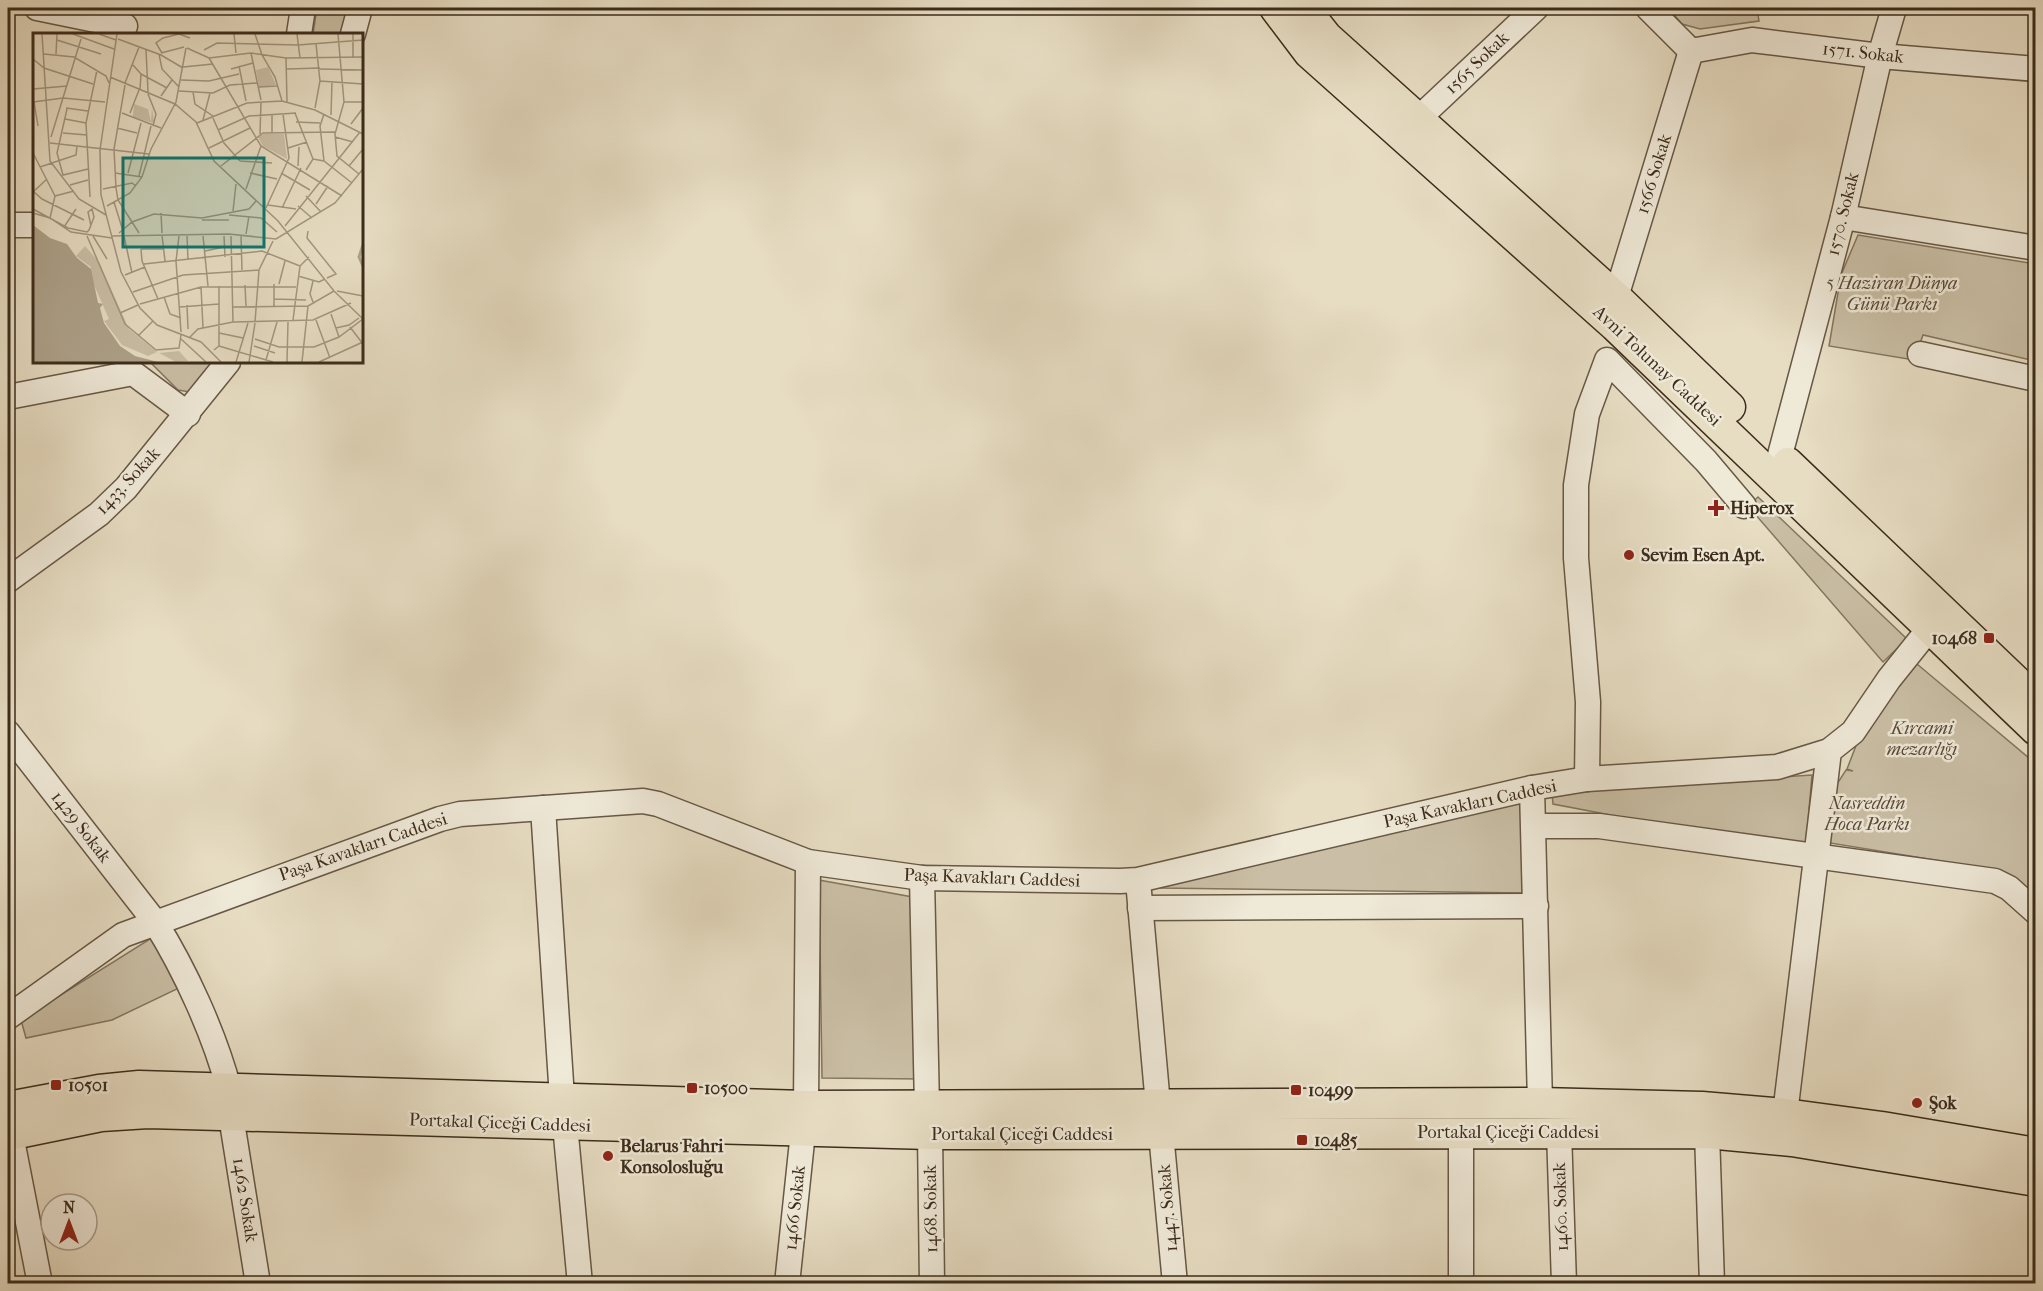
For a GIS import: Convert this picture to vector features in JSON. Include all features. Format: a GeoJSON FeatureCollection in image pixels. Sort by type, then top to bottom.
{"type":"FeatureCollection","features":[{"type":"Feature","properties":{"kind":"main road","name":"Avni Tolunay Caddesi"},"geometry":{"type":"LineString","coordinates":[[1275,8],[1309,53],[1615,326],[2036,730]]}},
{"type":"Feature","properties":{"kind":"main road","name":"Avni Tolunay Caddesi"},"geometry":{"type":"LineString","coordinates":[[1304,8],[1327,37],[1616,297],[2036,700]]}},
{"type":"Feature","properties":{"kind":"main road","name":"Portakal Çiceği Caddesi"},"geometry":{"type":"LineString","coordinates":[[9,1115],[101,1116],[147,1113],[230,1102],[805,1118],[1160,1119],[1540,1103],[1702,1107],[1785,1114],[1882,1127],[2036,1153]]}},
{"type":"Feature","properties":{"kind":"main road","name":"Portakal Çiceği Caddesi"},"geometry":{"type":"LineString","coordinates":[[1160,1119],[1461,1131],[1707,1132],[1814,1144],[2036,1181]]}},
{"type":"Feature","properties":{"kind":"street"},"geometry":{"type":"LineString","coordinates":[[37,8],[126,23]]}},
{"type":"Feature","properties":{"kind":"street"},"geometry":{"type":"LineString","coordinates":[[299,33],[303,8]]}},
{"type":"Feature","properties":{"kind":"street"},"geometry":{"type":"LineString","coordinates":[[353,33],[360,8]]}},
{"type":"Feature","properties":{"kind":"street","name":"1565 Sokak"},"geometry":{"type":"LineString","coordinates":[[1419,118],[1536,8]]}},
{"type":"Feature","properties":{"kind":"street"},"geometry":{"type":"LineString","coordinates":[[1648,8],[1691,51]]}},
{"type":"Feature","properties":{"kind":"street","name":"1570. Sokak"},"geometry":{"type":"LineString","coordinates":[[1780,455],[1843,217],[1880,56],[1894,8]]}},
{"type":"Feature","properties":{"kind":"street","name":"1571. Sokak"},"geometry":{"type":"LineString","coordinates":[[1691,51],[1752,40],[1880,56],[2036,69]]}},
{"type":"Feature","properties":{"kind":"street","name":"1566 Sokak"},"geometry":{"type":"LineString","coordinates":[[1616,297],[1691,51]]}},
{"type":"Feature","properties":{"kind":"street"},"geometry":{"type":"LineString","coordinates":[[1843,217],[2036,248]]}},
{"type":"Feature","properties":{"kind":"street"},"geometry":{"type":"LineString","coordinates":[[8,225],[33,225]]}},
{"type":"Feature","properties":{"kind":"street"},"geometry":{"type":"LineString","coordinates":[[1920,354],[2036,379]]}},
{"type":"Feature","properties":{"kind":"street"},"geometry":{"type":"LineString","coordinates":[[1587,779],[1588,702],[1576,558],[1576,485],[1587,414],[1607,360],[1706,461],[1744,506]]}},
{"type":"Feature","properties":{"kind":"street","name":"1433. Sokak"},"geometry":{"type":"LineString","coordinates":[[8,580],[99,514],[126,488],[227,363]]}},
{"type":"Feature","properties":{"kind":"street"},"geometry":{"type":"LineString","coordinates":[[8,397],[134,367],[188,414]]}},
{"type":"Feature","properties":{"kind":"street","name":"Paşa Kavakları Caddesi"},"geometry":{"type":"LineString","coordinates":[[8,1017],[123,935],[440,819],[460,814],[642,801],[658,804],[808,862],[922,878],[1137,880],[1532,788],[1587,779],[1776,767],[1829,751],[1852,732],[1889,679],[1929,629]]}},
{"type":"Feature","properties":{"kind":"street","name":"1429 Sokak"},"geometry":{"type":"LineString","coordinates":[[8,733],[172,948],[222,1061],[230,1102]]}},
{"type":"Feature","properties":{"kind":"street"},"geometry":{"type":"LineString","coordinates":[[1785,1114],[1829,751]]}},
{"type":"Feature","properties":{"kind":"street"},"geometry":{"type":"LineString","coordinates":[[1532,788],[1540,1103]]}},
{"type":"Feature","properties":{"kind":"street"},"geometry":{"type":"LineString","coordinates":[[543,808],[563,1112],[580,1284]]}},
{"type":"Feature","properties":{"kind":"street"},"geometry":{"type":"LineString","coordinates":[[1534,826],[1599,826],[1995,882],[2009,888],[2036,912]]}},
{"type":"Feature","properties":{"kind":"street","name":"1466 Sokak"},"geometry":{"type":"LineString","coordinates":[[787,1284],[805,1118],[808,862]]}},
{"type":"Feature","properties":{"kind":"street","name":"1468. Sokak"},"geometry":{"type":"LineString","coordinates":[[922,878],[932,1284]]}},
{"type":"Feature","properties":{"kind":"street","name":"1447. Sokak"},"geometry":{"type":"LineString","coordinates":[[1137,880],[1175,1284]]}},
{"type":"Feature","properties":{"kind":"street"},"geometry":{"type":"LineString","coordinates":[[1140,908],[1536,906]]}},
{"type":"Feature","properties":{"kind":"street","name":"1462 Sokak"},"geometry":{"type":"LineString","coordinates":[[230,1102],[258,1284]]}},
{"type":"Feature","properties":{"kind":"street"},"geometry":{"type":"LineString","coordinates":[[9,1115],[40,1284]]}},
{"type":"Feature","properties":{"kind":"street"},"geometry":{"type":"LineString","coordinates":[[1461,1131],[1461,1284]]}},
{"type":"Feature","properties":{"kind":"street","name":"1460. Sokak"},"geometry":{"type":"LineString","coordinates":[[1559,1131],[1563,1284]]}},
{"type":"Feature","properties":{"kind":"street"},"geometry":{"type":"LineString","coordinates":[[1707,1132],[1712,1284]]}},
{"type":"Feature","properties":{"kind":"green space"},"geometry":{"type":"Polygon","coordinates":[[[317,8],[350,8],[344,33],[313,33],[317,8]]]}},
{"type":"Feature","properties":{"kind":"green space"},"geometry":{"type":"Polygon","coordinates":[[[1668,8],[1757,8],[1759,21],[1700,29],[1682,24],[1668,8]]]}},
{"type":"Feature","properties":{"kind":"green space","name":"5 Haziran Dünya Günü Parkı"},"geometry":{"type":"Polygon","coordinates":[[[1858,235],[2035,264],[2035,361],[1923,335],[1914,360],[1829,346],[1841,275],[1858,235]]]}},
{"type":"Feature","properties":{"kind":"green space"},"geometry":{"type":"Polygon","coordinates":[[[151,363],[214,363],[190,392],[178,390],[151,363]]]}},
{"type":"Feature","properties":{"kind":"green space"},"geometry":{"type":"Polygon","coordinates":[[[1758,497],[1907,639],[1883,662],[1748,506],[1758,497]]]}},
{"type":"Feature","properties":{"kind":"green space","name":"Kırcami mezarlığı"},"geometry":{"type":"Polygon","coordinates":[[[1917,664],[2035,763],[2035,899],[2002,871],[1830,843],[1837,784],[1846,770],[1853,771],[1847,769],[1864,725],[1917,664]]]}},
{"type":"Feature","properties":{"kind":"green space"},"geometry":{"type":"Polygon","coordinates":[[[1812,775],[1806,844],[1621,817],[1553,804],[1552,793],[1812,775]]]}},
{"type":"Feature","properties":{"kind":"green space"},"geometry":{"type":"Polygon","coordinates":[[[1522,799],[1524,893],[1158,888],[1522,799]]]}},
{"type":"Feature","properties":{"kind":"green space"},"geometry":{"type":"Polygon","coordinates":[[[819,880],[918,898],[921,1079],[822,1078],[819,880]]]}},
{"type":"Feature","properties":{"kind":"green space"},"geometry":{"type":"Polygon","coordinates":[[[153,937],[179,988],[112,1020],[26,1038],[21,1020],[153,937]]]}},
{"type":"Feature","properties":{"kind":"place","name":"Hiperox"},"geometry":{"type":"Point","coordinates":[1716,508]}},
{"type":"Feature","properties":{"kind":"place","name":"Sevim Esen Apt."},"geometry":{"type":"Point","coordinates":[1629,555]}},
{"type":"Feature","properties":{"kind":"place","name":"10468"},"geometry":{"type":"Point","coordinates":[1989,638]}},
{"type":"Feature","properties":{"kind":"place","name":"10501"},"geometry":{"type":"Point","coordinates":[56,1085]}},
{"type":"Feature","properties":{"kind":"place","name":"10500"},"geometry":{"type":"Point","coordinates":[692,1088]}},
{"type":"Feature","properties":{"kind":"place","name":"10499"},"geometry":{"type":"Point","coordinates":[1296,1090]}},
{"type":"Feature","properties":{"kind":"place","name":"Şok"},"geometry":{"type":"Point","coordinates":[1917,1103]}},
{"type":"Feature","properties":{"kind":"place","name":"10485"},"geometry":{"type":"Point","coordinates":[1302,1140]}},
{"type":"Feature","properties":{"kind":"place","name":"Belarus Fahri Konsolosluğu"},"geometry":{"type":"Point","coordinates":[608,1156]}},
{"type":"Feature","properties":{"kind":"park label","name":"Nasreddin Hoca Parkı"},"geometry":{"type":"Point","coordinates":[1867,813]}}]}
